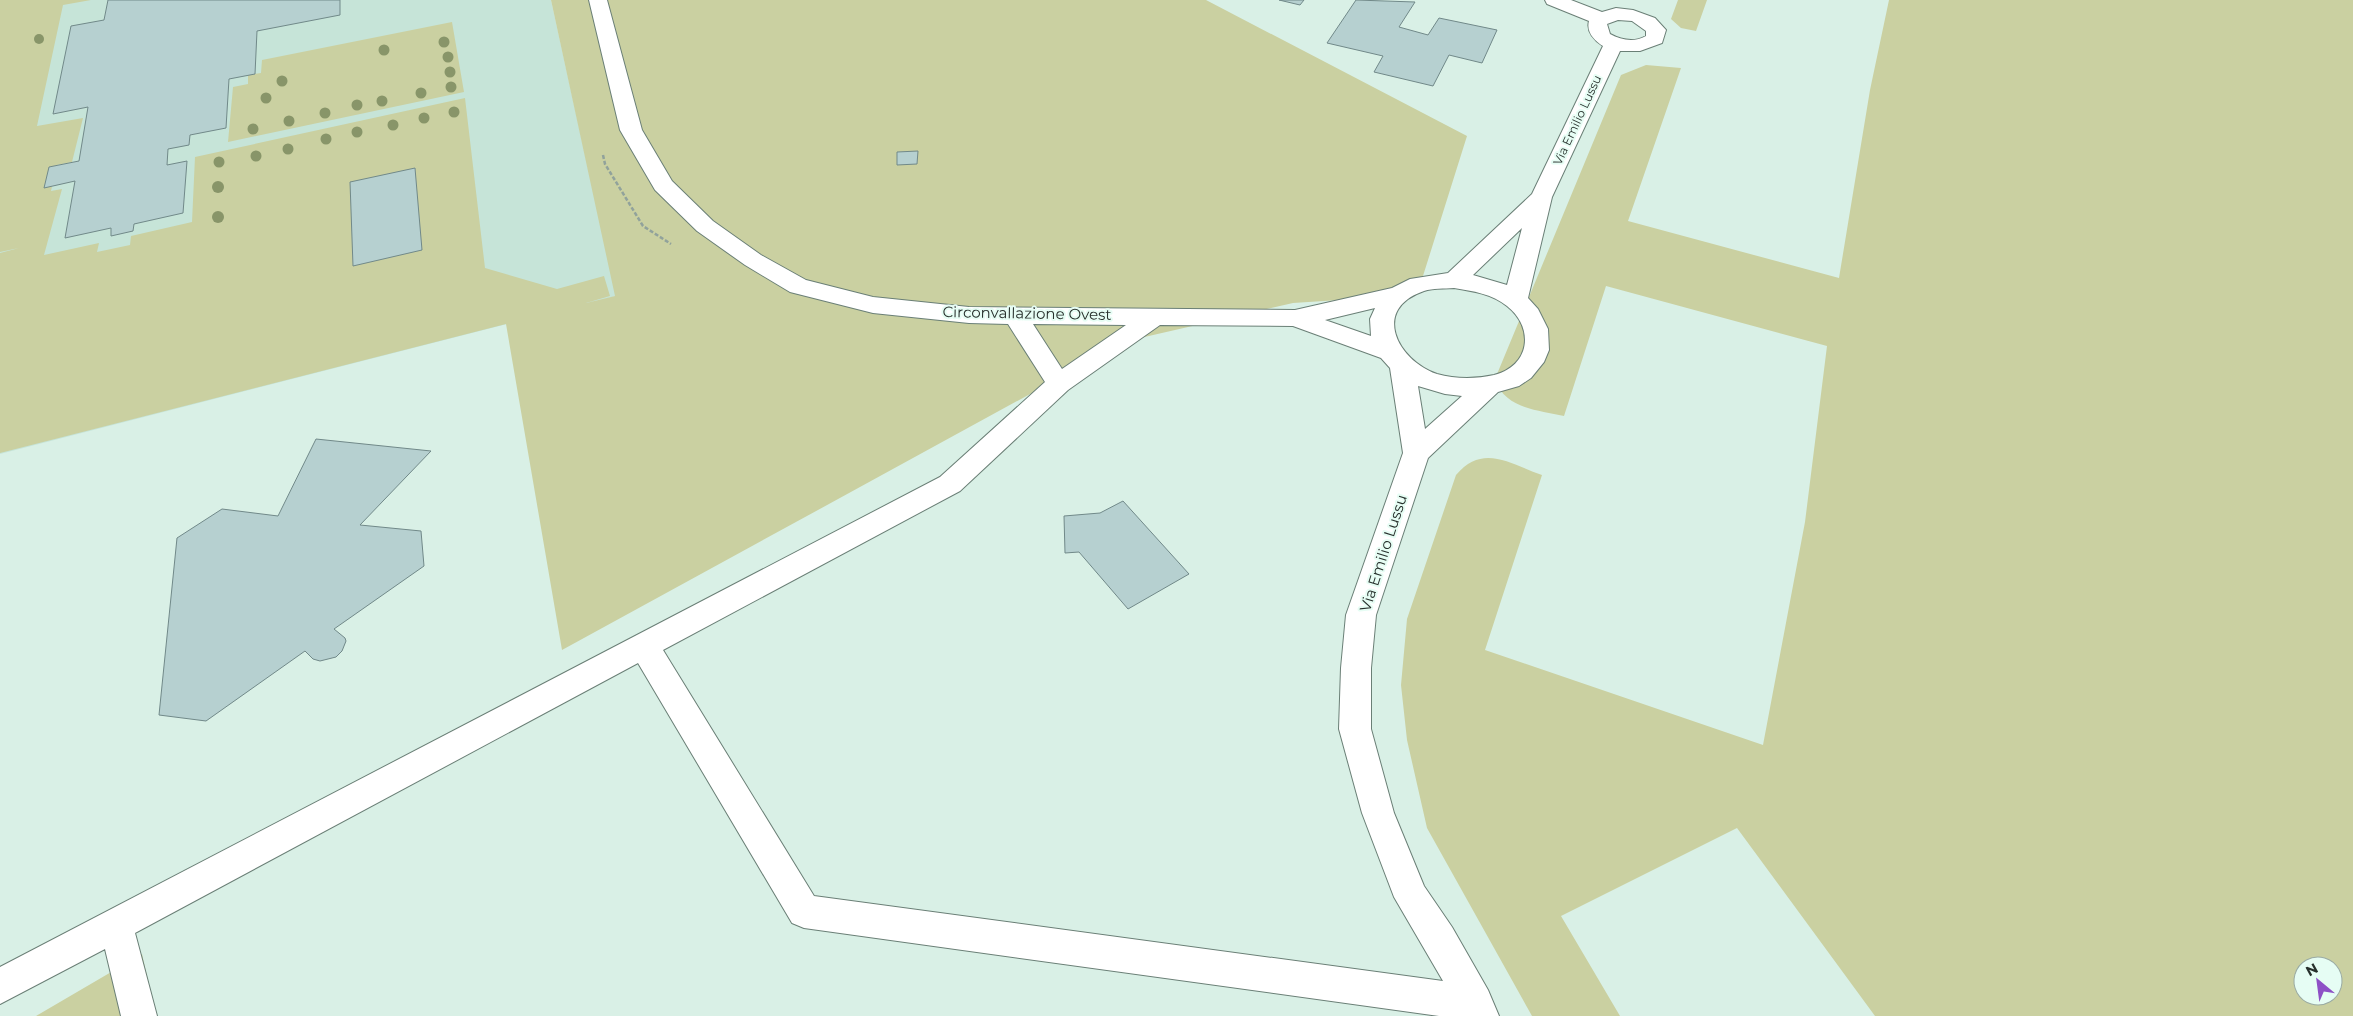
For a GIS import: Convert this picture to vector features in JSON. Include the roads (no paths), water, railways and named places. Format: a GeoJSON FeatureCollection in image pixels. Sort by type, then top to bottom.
{"type":"FeatureCollection","features":[{"type":"Feature","properties":{"kind":"street","name":"Circonvallazione Ovest"},"geometry":{"type":"LineString","coordinates":[[598,0],[631,130],[663,185],[706,226],[753,260],[798,286],[873,305],[969,315],[1295,318],[1398,295]]}},
{"type":"Feature","properties":{"kind":"street"},"geometry":{"type":"LineString","coordinates":[[1554,0],[1609,11],[1648,11],[1648,21],[1656,30],[1655,39],[1650,43],[1634,46],[1614,43],[1605,39],[1597,28],[1597,23],[1609,11]]}},
{"type":"Feature","properties":{"kind":"street","name":"Via Emilio Lussu"},"geometry":{"type":"LineString","coordinates":[[1514,300],[1541,197],[1614,43]]}},
{"type":"Feature","properties":{"kind":"street","name":"Via Emilio Lussu"},"geometry":{"type":"LineString","coordinates":[[1454,280],[1541,197]]}},
{"type":"Feature","properties":{"kind":"street"},"geometry":{"type":"LineString","coordinates":[[1454,280],[1490,287],[1514,300],[1528,313],[1536,328],[1539,343],[1535,358],[1524,371],[1488,387],[1465,388],[1442,385],[1420,377],[1396,358],[1382,336],[1381,321],[1387,307],[1398,295],[1414,286],[1433,281],[1454,280]]}},
{"type":"Feature","properties":{"kind":"street"},"geometry":{"type":"LineString","coordinates":[[1015,315],[1059,384]]}},
{"type":"Feature","properties":{"kind":"street"},"geometry":{"type":"LineString","coordinates":[[0,986],[950,484],[1059,384],[1156,316]]}},
{"type":"Feature","properties":{"kind":"street","name":"Circonvallazione Ovest"},"geometry":{"type":"LineString","coordinates":[[1295,318],[1396,358]]}},
{"type":"Feature","properties":{"kind":"street","name":"Via Emilio Lussu"},"geometry":{"type":"LineString","coordinates":[[1396,358],[1416,453]]}},
{"type":"Feature","properties":{"kind":"street","name":"Via Emilio Lussu"},"geometry":{"type":"LineString","coordinates":[[1478,1009],[1440,938],[1411,897],[1378,813],[1355,729],[1356,668],[1362,615],[1416,453],[1488,387]]}},
{"type":"Feature","properties":{"kind":"street"},"geometry":{"type":"LineString","coordinates":[[644,646],[804,911],[1478,1009]]}},
{"type":"Feature","properties":{"kind":"street"},"geometry":{"type":"LineString","coordinates":[[116,925],[139,1016]]}}]}
